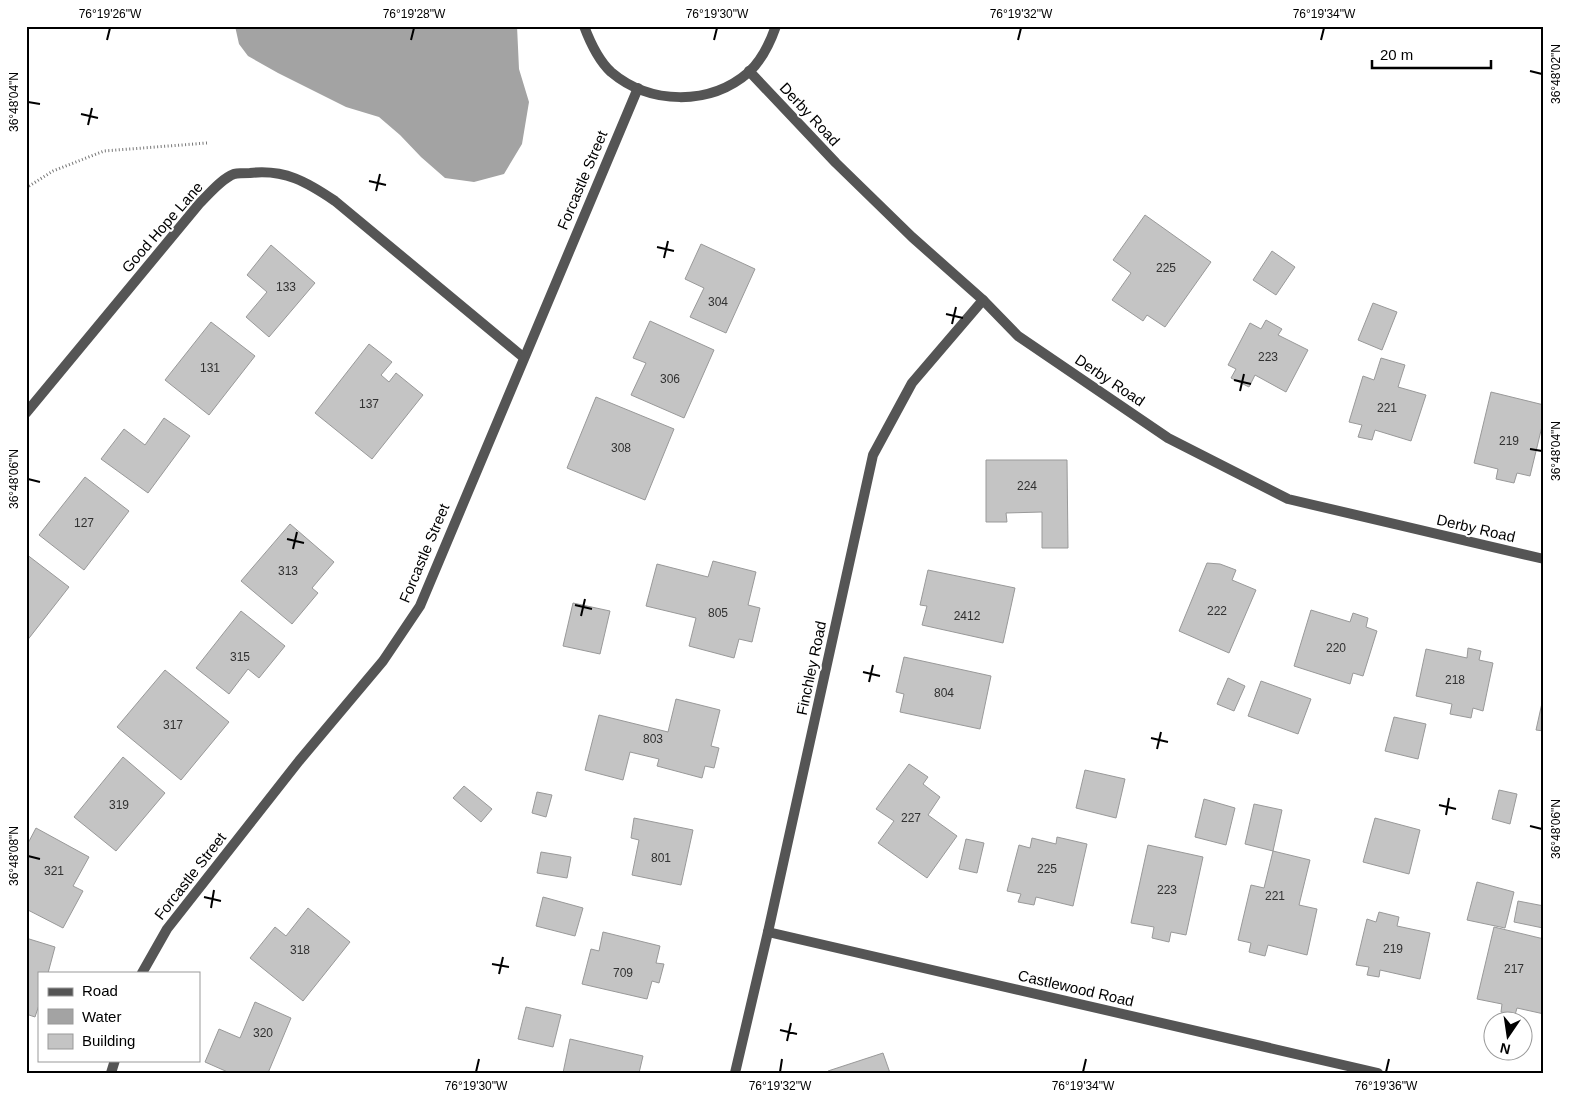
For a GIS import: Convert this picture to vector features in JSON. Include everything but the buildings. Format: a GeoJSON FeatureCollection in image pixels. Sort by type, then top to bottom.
{"type":"FeatureCollection","features":[{"type":"Feature","properties":{"kind":"street"},"geometry":{"type":"LineString","coordinates":[[584,26],[592,46],[611,71],[638,88],[666,97],[696,97],[724,88],[749,71],[769,45],[776,26]]}},
{"type":"Feature","properties":{"kind":"street","name":"Derby Road"},"geometry":{"type":"LineString","coordinates":[[749,71],[836,163],[1018,336],[1168,438],[1288,498],[1544,560]]}},
{"type":"Feature","properties":{"kind":"street","name":"Forcastle Street"},"geometry":{"type":"LineString","coordinates":[[143,972],[166,929],[299,761],[384,661],[420,606],[523,357],[638,88]]}},
{"type":"Feature","properties":{"kind":"street","name":"Good Hope Lane"},"geometry":{"type":"LineString","coordinates":[[26,413],[199,204],[234,174],[252,172],[282,174],[309,184],[322,192],[523,357]]}},
{"type":"Feature","properties":{"kind":"street","name":"Finchley Road"},"geometry":{"type":"LineString","coordinates":[[736,1073],[874,455],[912,383],[982,300]]}},
{"type":"Feature","properties":{"kind":"street","name":"Castlewood Road"},"geometry":{"type":"LineString","coordinates":[[768,932],[1378,1073]]}},
{"type":"Feature","properties":{"kind":"path"},"geometry":{"type":"LineString","coordinates":[[26,188],[53,171],[104,151],[207,143]]}},
{"type":"Feature","properties":{"kind":"water"},"geometry":{"type":"Polygon","coordinates":[[[235,26],[517,26],[519,69],[529,102],[522,144],[504,174],[474,182],[445,178],[379,117],[346,107],[248,56],[239,44],[235,26]]]}}]}
